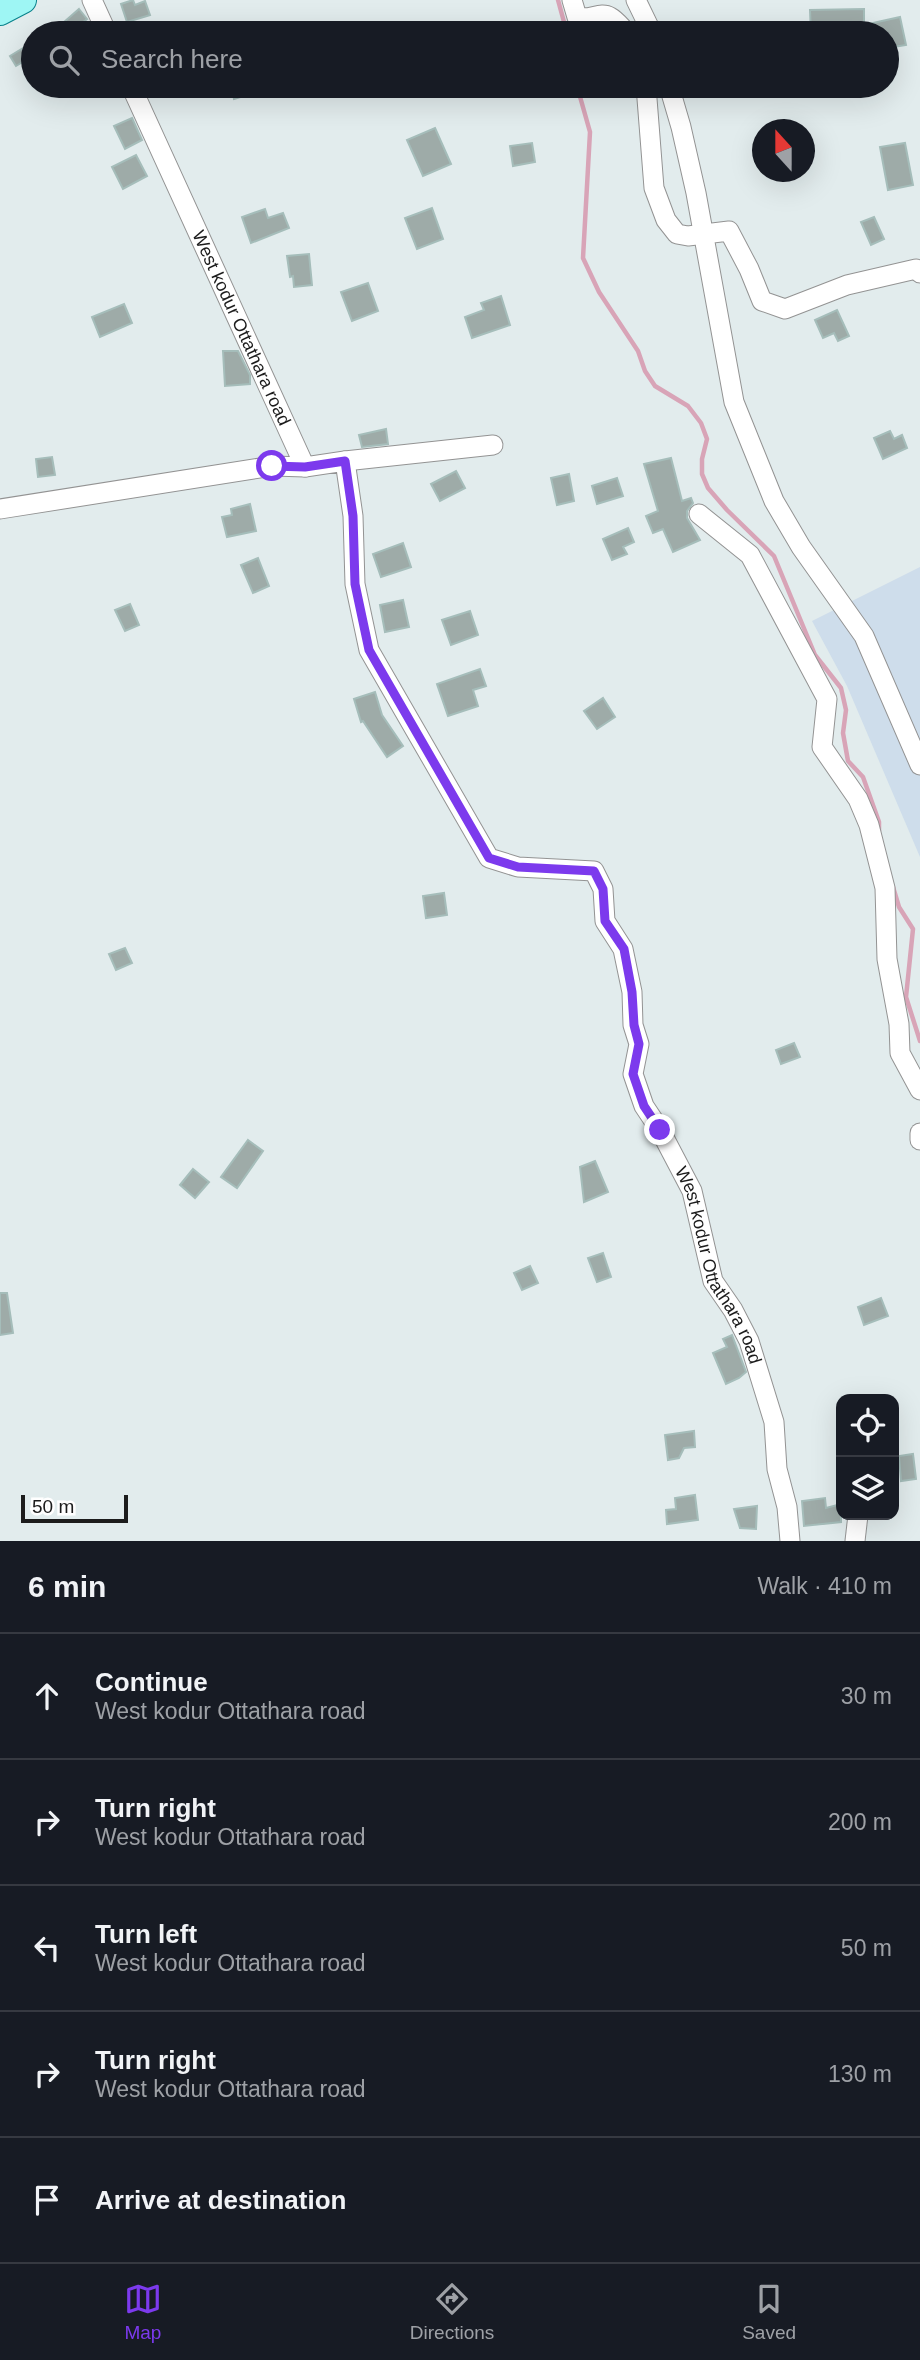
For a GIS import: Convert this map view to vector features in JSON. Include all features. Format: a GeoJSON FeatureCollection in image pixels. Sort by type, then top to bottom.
{"type":"FeatureCollection","features":[{"type":"Feature","properties":{"kind":"main road"},"geometry":{"type":"LineString","coordinates":[[0,12],[23,0]]}},
{"type":"Feature","properties":{"kind":"street"},"geometry":{"type":"LineString","coordinates":[[92,0],[102,21]]}},
{"type":"Feature","properties":{"kind":"street"},"geometry":{"type":"LineString","coordinates":[[572,0],[577,17],[586,20],[599,15],[610,16],[615,21]]}},
{"type":"Feature","properties":{"kind":"street"},"geometry":{"type":"LineString","coordinates":[[636,0],[647,21]]}},
{"type":"Feature","properties":{"kind":"street","name":"West kodur Ottathara road"},"geometry":{"type":"LineString","coordinates":[[136,98],[305,467]]}},
{"type":"Feature","properties":{"kind":"street"},"geometry":{"type":"LineString","coordinates":[[647,98],[651,167],[659,206],[666,220],[677,234],[688,236],[729,232],[762,301],[785,309],[846,285],[916,269],[920,273]]}},
{"type":"Feature","properties":{"kind":"street"},"geometry":{"type":"LineString","coordinates":[[673,98],[704,234],[734,402],[774,501],[801,547],[864,636],[920,765]]}},
{"type":"Feature","properties":{"kind":"street"},"geometry":{"type":"LineString","coordinates":[[0,509],[272,466],[305,467],[493,445]]}},
{"type":"Feature","properties":{"kind":"street","name":"West kodur Ottathara road"},"geometry":{"type":"LineString","coordinates":[[345,461],[353,516],[355,584],[369,650],[489,858],[518,867],[594,871],[603,889],[605,921],[624,949],[632,992],[634,1025],[639,1044],[633,1074],[644,1106],[660,1130],[692,1191],[713,1281],[733,1310],[749,1341],[774,1422],[777,1469],[788,1507],[790,1541]]}},
{"type":"Feature","properties":{"kind":"street"},"geometry":{"type":"LineString","coordinates":[[699,514],[750,555],[827,699],[822,747],[858,799],[869,825],[885,888],[887,960],[899,1024],[901,1053],[920,1090]]}},
{"type":"Feature","properties":{"kind":"street"},"geometry":{"type":"LineString","coordinates":[[920,1133],[920,1140]]}},
{"type":"Feature","properties":{"kind":"street"},"geometry":{"type":"LineString","coordinates":[[855,1541],[857,1520]]}},
{"type":"Feature","properties":{"kind":"shaded area"},"geometry":{"type":"Polygon","coordinates":[[[920,567],[920,857],[847,686],[812,621],[920,567]]]}},
{"type":"Feature","properties":{"kind":"building"},"geometry":{"type":"Polygon","coordinates":[[[133,0],[135,5],[145,1],[150,15],[127,21],[121,4],[133,0]]]}},
{"type":"Feature","properties":{"kind":"building"},"geometry":{"type":"Polygon","coordinates":[[[79,9],[87,19],[84,21],[65,21],[79,9]]]}},
{"type":"Feature","properties":{"kind":"building"},"geometry":{"type":"Polygon","coordinates":[[[864,9],[864,21],[810,21],[810,10],[864,9]]]}},
{"type":"Feature","properties":{"kind":"building"},"geometry":{"type":"Polygon","coordinates":[[[900,17],[906,45],[899,46],[899,21],[882,21],[900,17]]]}},
{"type":"Feature","properties":{"kind":"building"},"geometry":{"type":"Polygon","coordinates":[[[21,49],[21,63],[16,66],[10,56],[21,49]]]}},
{"type":"Feature","properties":{"kind":"building"},"geometry":{"type":"Polygon","coordinates":[[[132,118],[142,140],[125,149],[114,126],[132,118]]]}},
{"type":"Feature","properties":{"kind":"building"},"geometry":{"type":"Polygon","coordinates":[[[435,128],[451,164],[423,176],[407,140],[435,128]]]}},
{"type":"Feature","properties":{"kind":"building"},"geometry":{"type":"Polygon","coordinates":[[[532,143],[535,162],[513,166],[510,146],[532,143]]]}},
{"type":"Feature","properties":{"kind":"building"},"geometry":{"type":"Polygon","coordinates":[[[905,143],[913,185],[888,190],[880,147],[905,143]]]}},
{"type":"Feature","properties":{"kind":"building"},"geometry":{"type":"Polygon","coordinates":[[[136,155],[147,176],[123,189],[112,167],[136,155]]]}},
{"type":"Feature","properties":{"kind":"building"},"geometry":{"type":"Polygon","coordinates":[[[432,208],[443,239],[417,249],[405,218],[432,208]]]}},
{"type":"Feature","properties":{"kind":"building"},"geometry":{"type":"Polygon","coordinates":[[[265,209],[268,218],[283,213],[289,228],[251,243],[242,217],[265,209]]]}},
{"type":"Feature","properties":{"kind":"building"},"geometry":{"type":"Polygon","coordinates":[[[874,217],[884,239],[871,245],[861,222],[874,217]]]}},
{"type":"Feature","properties":{"kind":"building"},"geometry":{"type":"Polygon","coordinates":[[[309,254],[312,285],[294,287],[287,256],[309,254]]]}},
{"type":"Feature","properties":{"kind":"building"},"geometry":{"type":"Polygon","coordinates":[[[368,283],[378,311],[352,321],[341,292],[368,283]]]}},
{"type":"Feature","properties":{"kind":"building"},"geometry":{"type":"Polygon","coordinates":[[[501,296],[510,325],[472,338],[465,317],[484,310],[481,303],[501,296]]]}},
{"type":"Feature","properties":{"kind":"building"},"geometry":{"type":"Polygon","coordinates":[[[124,304],[132,323],[100,337],[92,317],[124,304]]]}},
{"type":"Feature","properties":{"kind":"building"},"geometry":{"type":"Polygon","coordinates":[[[837,310],[849,336],[838,341],[834,333],[823,338],[815,320],[837,310]]]}},
{"type":"Feature","properties":{"kind":"building"},"geometry":{"type":"Polygon","coordinates":[[[223,351],[238,351],[250,375],[250,384],[225,386],[223,351]]]}},
{"type":"Feature","properties":{"kind":"building"},"geometry":{"type":"Polygon","coordinates":[[[386,429],[388,444],[362,447],[359,435],[386,429]]]}},
{"type":"Feature","properties":{"kind":"building"},"geometry":{"type":"Polygon","coordinates":[[[890,431],[894,439],[902,435],[907,448],[883,459],[874,438],[890,431]]]}},
{"type":"Feature","properties":{"kind":"building"},"geometry":{"type":"Polygon","coordinates":[[[52,457],[55,475],[38,477],[36,459],[52,457]]]}},
{"type":"Feature","properties":{"kind":"building"},"geometry":{"type":"Polygon","coordinates":[[[671,458],[682,501],[691,498],[693,503],[687,511],[687,518],[700,540],[673,552],[663,529],[653,533],[646,516],[658,511],[644,464],[671,458]]]}},
{"type":"Feature","properties":{"kind":"building"},"geometry":{"type":"Polygon","coordinates":[[[456,471],[465,488],[440,501],[431,484],[456,471]]]}},
{"type":"Feature","properties":{"kind":"building"},"geometry":{"type":"Polygon","coordinates":[[[569,474],[574,501],[557,505],[551,478],[569,474]]]}},
{"type":"Feature","properties":{"kind":"building"},"geometry":{"type":"Polygon","coordinates":[[[617,478],[623,496],[597,504],[592,486],[617,478]]]}},
{"type":"Feature","properties":{"kind":"building"},"geometry":{"type":"Polygon","coordinates":[[[250,504],[256,531],[227,537],[222,517],[232,515],[231,509],[250,504]]]}},
{"type":"Feature","properties":{"kind":"building"},"geometry":{"type":"Polygon","coordinates":[[[628,528],[634,542],[623,547],[627,554],[612,560],[603,539],[628,528]]]}},
{"type":"Feature","properties":{"kind":"building"},"geometry":{"type":"Polygon","coordinates":[[[403,543],[411,567],[381,577],[373,554],[403,543]]]}},
{"type":"Feature","properties":{"kind":"building"},"geometry":{"type":"Polygon","coordinates":[[[258,558],[269,586],[253,593],[241,565],[258,558]]]}},
{"type":"Feature","properties":{"kind":"building"},"geometry":{"type":"Polygon","coordinates":[[[403,600],[409,627],[385,632],[380,605],[403,600]]]}},
{"type":"Feature","properties":{"kind":"building"},"geometry":{"type":"Polygon","coordinates":[[[130,604],[139,625],[125,631],[115,610],[130,604]]]}},
{"type":"Feature","properties":{"kind":"building"},"geometry":{"type":"Polygon","coordinates":[[[470,611],[478,635],[451,645],[442,620],[470,611]]]}},
{"type":"Feature","properties":{"kind":"building"},"geometry":{"type":"Polygon","coordinates":[[[480,669],[486,686],[473,690],[478,706],[448,716],[437,684],[480,669]]]}},
{"type":"Feature","properties":{"kind":"building"},"geometry":{"type":"Polygon","coordinates":[[[375,692],[382,715],[403,746],[387,757],[363,721],[361,722],[354,699],[375,692]]]}},
{"type":"Feature","properties":{"kind":"building"},"geometry":{"type":"Polygon","coordinates":[[[603,698],[615,717],[597,729],[584,711],[603,698]]]}},
{"type":"Feature","properties":{"kind":"building"},"geometry":{"type":"Polygon","coordinates":[[[444,893],[447,915],[426,918],[423,896],[444,893]]]}},
{"type":"Feature","properties":{"kind":"building"},"geometry":{"type":"Polygon","coordinates":[[[125,948],[132,963],[116,970],[109,954],[125,948]]]}},
{"type":"Feature","properties":{"kind":"building"},"geometry":{"type":"Polygon","coordinates":[[[794,1043],[800,1057],[781,1064],[776,1050],[794,1043]]]}},
{"type":"Feature","properties":{"kind":"building"},"geometry":{"type":"Polygon","coordinates":[[[248,1140],[263,1151],[237,1188],[221,1177],[248,1140]]]}},
{"type":"Feature","properties":{"kind":"building"},"geometry":{"type":"Polygon","coordinates":[[[595,1161],[608,1192],[584,1202],[580,1167],[595,1161]]]}},
{"type":"Feature","properties":{"kind":"building"},"geometry":{"type":"Polygon","coordinates":[[[193,1169],[209,1182],[195,1198],[180,1185],[193,1169]]]}},
{"type":"Feature","properties":{"kind":"building"},"geometry":{"type":"Polygon","coordinates":[[[603,1253],[611,1277],[597,1282],[588,1258],[603,1253]]]}},
{"type":"Feature","properties":{"kind":"building"},"geometry":{"type":"Polygon","coordinates":[[[530,1266],[538,1283],[522,1290],[514,1273],[530,1266]]]}},
{"type":"Feature","properties":{"kind":"building"},"geometry":{"type":"Polygon","coordinates":[[[0,1293],[7,1293],[13,1333],[0,1335],[0,1293]]]}},
{"type":"Feature","properties":{"kind":"building"},"geometry":{"type":"Polygon","coordinates":[[[881,1298],[888,1316],[864,1325],[858,1307],[881,1298]]]}},
{"type":"Feature","properties":{"kind":"building"},"geometry":{"type":"Polygon","coordinates":[[[732,1335],[746,1372],[726,1384],[713,1353],[727,1347],[723,1339],[732,1335]]]}},
{"type":"Feature","properties":{"kind":"building"},"geometry":{"type":"Polygon","coordinates":[[[694,1431],[695,1447],[684,1448],[679,1458],[668,1460],[665,1435],[694,1431]]]}},
{"type":"Feature","properties":{"kind":"building"},"geometry":{"type":"Polygon","coordinates":[[[913,1454],[916,1479],[901,1481],[899,1456],[913,1454]]]}},
{"type":"Feature","properties":{"kind":"building"},"geometry":{"type":"Polygon","coordinates":[[[695,1495],[698,1520],[667,1524],[666,1510],[676,1509],[675,1498],[695,1495]]]}},
{"type":"Feature","properties":{"kind":"building"},"geometry":{"type":"Polygon","coordinates":[[[825,1498],[826,1508],[836,1505],[836,1520],[841,1522],[804,1526],[802,1501],[825,1498]]]}},
{"type":"Feature","properties":{"kind":"building"},"geometry":{"type":"Polygon","coordinates":[[[757,1506],[756,1529],[740,1528],[734,1509],[757,1506]]]}},
{"type":"Feature","properties":{"kind":"waterway"},"geometry":{"type":"LineString","coordinates":[[558,0],[564,21]]}},
{"type":"Feature","properties":{"kind":"waterway"},"geometry":{"type":"LineString","coordinates":[[580,98],[590,132],[583,258],[599,292],[638,351],[645,371],[655,386],[688,406],[701,423],[707,439],[702,459],[702,474],[708,488],[774,556],[815,655],[841,688],[846,710],[843,733],[848,761],[863,777],[879,822],[879,831]]}},
{"type":"Feature","properties":{"kind":"waterway"},"geometry":{"type":"LineString","coordinates":[[893,887],[899,907],[913,929],[906,997],[920,1041]]}},
{"type":"Feature","properties":{"kind":"route"},"geometry":{"type":"LineString","coordinates":[[272,466],[305,467],[345,461],[353,516],[355,584],[369,650],[489,858],[518,867],[594,871],[603,889],[605,921],[624,949],[639,1044],[633,1074],[644,1106],[660,1130]]}}]}
